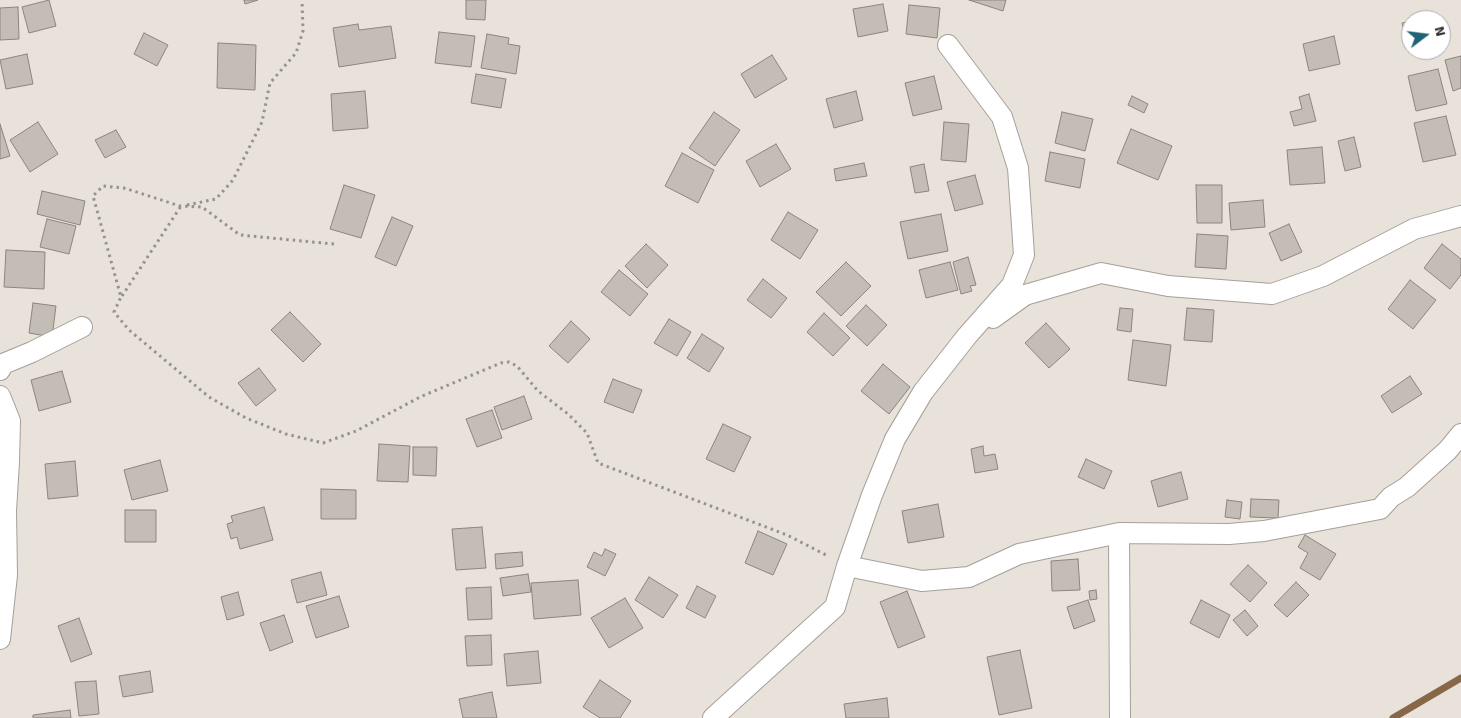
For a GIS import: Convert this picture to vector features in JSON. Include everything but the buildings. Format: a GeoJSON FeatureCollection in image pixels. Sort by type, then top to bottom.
{"type":"FeatureCollection","features":[{"type":"Feature","properties":{"kind":"street"},"geometry":{"type":"LineString","coordinates":[[713,718],[835,607],[872,495],[895,440],[923,392],[967,336],[1012,285],[1024,255],[1018,168],[1002,117],[948,45]]}},
{"type":"Feature","properties":{"kind":"street"},"geometry":{"type":"LineString","coordinates":[[967,336],[1026,295],[1101,273],[1168,286],[1272,294],[1323,276],[1414,229],[1461,216]]}},
{"type":"Feature","properties":{"kind":"street"},"geometry":{"type":"LineString","coordinates":[[0,370],[4,364],[82,327]]}},
{"type":"Feature","properties":{"kind":"street"},"geometry":{"type":"LineString","coordinates":[[0,396],[10,421],[10,462],[6,511],[7,575],[0,639]]}},
{"type":"Feature","properties":{"kind":"street"},"geometry":{"type":"LineString","coordinates":[[847,566],[922,581],[969,577],[1020,554],[1119,533],[1238,533],[1273,529],[1380,509],[1448,450],[1461,434]]}},
{"type":"Feature","properties":{"kind":"street"},"geometry":{"type":"LineString","coordinates":[[1119,533],[1120,718]]}},
{"type":"Feature","properties":{"kind":"path"},"geometry":{"type":"LineString","coordinates":[[302,0],[303,31],[296,53],[270,83],[262,122],[233,180],[216,199],[180,206],[121,297],[114,312],[129,330],[209,397],[254,422],[286,434],[323,443],[356,431],[422,396],[501,363],[508,362],[517,366],[538,391],[568,414],[587,433],[598,463],[787,536],[847,566]]}},
{"type":"Feature","properties":{"kind":"path"},"geometry":{"type":"LineString","coordinates":[[121,297],[93,196],[103,186],[124,188],[180,206],[202,207],[240,235],[334,244]]}},
{"type":"Feature","properties":{"kind":"waterway"},"geometry":{"type":"LineString","coordinates":[[1393,718],[1461,678]]}}]}
